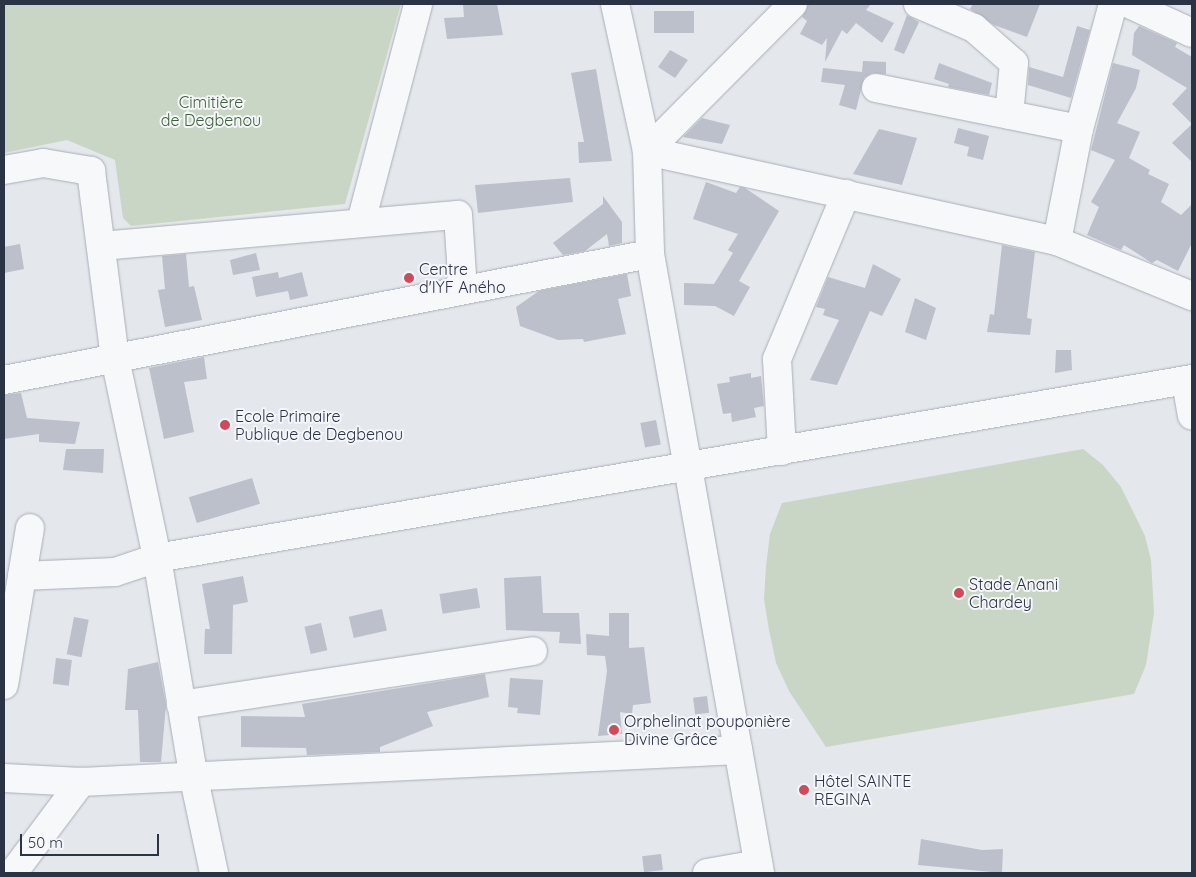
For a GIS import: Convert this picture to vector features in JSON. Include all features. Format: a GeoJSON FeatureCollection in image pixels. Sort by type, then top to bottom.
{"type":"FeatureCollection","features":[{"type":"Feature","properties":{"kind":"street"},"geometry":{"type":"LineString","coordinates":[[361,222],[418,4]]}},
{"type":"Feature","properties":{"kind":"street"},"geometry":{"type":"LineString","coordinates":[[615,4],[647,151],[650,254],[759,868],[707,873]]}},
{"type":"Feature","properties":{"kind":"street"},"geometry":{"type":"LineString","coordinates":[[647,151],[793,4]]}},
{"type":"Feature","properties":{"kind":"street"},"geometry":{"type":"LineString","coordinates":[[918,4],[974,28],[1014,63],[1009,115]]}},
{"type":"Feature","properties":{"kind":"street"},"geometry":{"type":"LineString","coordinates":[[1056,242],[1079,129],[1113,4]]}},
{"type":"Feature","properties":{"kind":"street"},"geometry":{"type":"LineString","coordinates":[[1128,4],[1192,33]]}},
{"type":"Feature","properties":{"kind":"street"},"geometry":{"type":"LineString","coordinates":[[876,88],[1079,129]]}},
{"type":"Feature","properties":{"kind":"street"},"geometry":{"type":"LineString","coordinates":[[647,151],[1056,242],[1192,296]]}},
{"type":"Feature","properties":{"kind":"street"},"geometry":{"type":"LineString","coordinates":[[4,170],[44,163],[91,171],[115,358],[157,558],[193,774],[214,873]]}},
{"type":"Feature","properties":{"kind":"street"},"geometry":{"type":"LineString","coordinates":[[782,451],[778,359],[846,194]]}},
{"type":"Feature","properties":{"kind":"street"},"geometry":{"type":"LineString","coordinates":[[101,246],[458,215],[464,290]]}},
{"type":"Feature","properties":{"kind":"street"},"geometry":{"type":"LineString","coordinates":[[4,380],[650,254]]}},
{"type":"Feature","properties":{"kind":"street"},"geometry":{"type":"LineString","coordinates":[[22,576],[115,572],[157,558],[1189,380],[1192,414]]}},
{"type":"Feature","properties":{"kind":"street"},"geometry":{"type":"LineString","coordinates":[[4,685],[30,528]]}},
{"type":"Feature","properties":{"kind":"street"},"geometry":{"type":"LineString","coordinates":[[181,705],[533,651]]}},
{"type":"Feature","properties":{"kind":"street"},"geometry":{"type":"LineString","coordinates":[[4,778],[81,782],[193,774],[738,750]]}},
{"type":"Feature","properties":{"kind":"street"},"geometry":{"type":"LineString","coordinates":[[13,873],[81,782]]}},
{"type":"Feature","properties":{"kind":"green space","name":"Cimitière de Degbenou"},"geometry":{"type":"Polygon","coordinates":[[[4,4],[401,4],[345,204],[131,226],[123,218],[115,160],[67,140],[4,153],[4,4]]]}},
{"type":"Feature","properties":{"kind":"green space","name":"Stade Anani Chardey"},"geometry":{"type":"Polygon","coordinates":[[[1083,449],[1103,465],[1121,487],[1145,536],[1151,560],[1154,613],[1146,665],[1134,694],[826,747],[789,691],[776,663],[769,630],[764,599],[766,566],[770,534],[782,503],[1083,449]]]}},
{"type":"Feature","properties":{"kind":"building"},"geometry":{"type":"Polygon","coordinates":[[[463,4],[497,4],[503,35],[447,39],[444,18],[464,17],[463,4]]]}},
{"type":"Feature","properties":{"kind":"building"},"geometry":{"type":"Polygon","coordinates":[[[808,4],[871,4],[866,10],[894,23],[882,43],[856,23],[847,34],[842,30],[825,62],[827,38],[822,45],[800,34],[807,21],[802,17],[808,4]]]}},
{"type":"Feature","properties":{"kind":"building"},"geometry":{"type":"Polygon","coordinates":[[[973,4],[1040,4],[1027,37],[994,25],[970,9],[973,4]]]}},
{"type":"Feature","properties":{"kind":"building"},"geometry":{"type":"Polygon","coordinates":[[[654,11],[694,11],[694,33],[654,33],[654,11]]]}},
{"type":"Feature","properties":{"kind":"building"},"geometry":{"type":"Polygon","coordinates":[[[907,15],[919,22],[904,54],[894,50],[907,15]]]}},
{"type":"Feature","properties":{"kind":"building"},"geometry":{"type":"Polygon","coordinates":[[[1077,26],[1090,30],[1071,98],[1028,85],[1029,67],[1063,77],[1077,26]]]}},
{"type":"Feature","properties":{"kind":"building"},"geometry":{"type":"Polygon","coordinates":[[[1139,26],[1177,43],[1175,47],[1192,57],[1192,124],[1172,104],[1187,88],[1132,55],[1134,33],[1139,26]]]}},
{"type":"Feature","properties":{"kind":"building"},"geometry":{"type":"Polygon","coordinates":[[[670,50],[688,60],[675,78],[658,67],[670,50]]]}},
{"type":"Feature","properties":{"kind":"building"},"geometry":{"type":"Polygon","coordinates":[[[863,61],[886,62],[886,74],[872,73],[864,78],[856,110],[839,105],[845,85],[821,82],[823,68],[862,72],[863,61]]]}},
{"type":"Feature","properties":{"kind":"building"},"geometry":{"type":"Polygon","coordinates":[[[939,63],[992,83],[989,95],[948,87],[949,84],[934,79],[939,63]]]}},
{"type":"Feature","properties":{"kind":"building"},"geometry":{"type":"Polygon","coordinates":[[[1113,63],[1140,70],[1136,88],[1117,123],[1140,132],[1129,158],[1150,170],[1148,174],[1169,184],[1161,202],[1181,215],[1192,204],[1192,243],[1178,271],[1157,260],[1152,263],[1124,245],[1121,250],[1087,235],[1099,207],[1091,202],[1115,160],[1091,150],[1113,63]]]}},
{"type":"Feature","properties":{"kind":"building"},"geometry":{"type":"Polygon","coordinates":[[[596,69],[612,161],[579,163],[578,142],[584,142],[571,73],[596,69]]]}},
{"type":"Feature","properties":{"kind":"building"},"geometry":{"type":"Polygon","coordinates":[[[702,118],[730,125],[722,144],[683,137],[702,118]]]}},
{"type":"Feature","properties":{"kind":"building"},"geometry":{"type":"Polygon","coordinates":[[[1192,124],[1192,162],[1172,143],[1192,124]]]}},
{"type":"Feature","properties":{"kind":"building"},"geometry":{"type":"Polygon","coordinates":[[[958,128],[989,136],[983,160],[967,156],[969,147],[954,143],[958,128]]]}},
{"type":"Feature","properties":{"kind":"building"},"geometry":{"type":"Polygon","coordinates":[[[879,129],[917,138],[902,185],[853,174],[879,129]]]}},
{"type":"Feature","properties":{"kind":"building"},"geometry":{"type":"Polygon","coordinates":[[[570,178],[573,202],[478,213],[475,185],[570,178]]]}},
{"type":"Feature","properties":{"kind":"building"},"geometry":{"type":"Polygon","coordinates":[[[706,182],[736,193],[740,187],[745,188],[779,211],[739,281],[750,287],[734,316],[715,306],[684,305],[684,283],[714,284],[733,253],[728,250],[738,234],[693,219],[706,182]]]}},
{"type":"Feature","properties":{"kind":"building"},"geometry":{"type":"Polygon","coordinates":[[[603,196],[622,222],[622,243],[609,246],[607,234],[585,251],[563,255],[553,243],[603,204],[603,196]]]}},
{"type":"Feature","properties":{"kind":"building"},"geometry":{"type":"Polygon","coordinates":[[[20,244],[24,269],[4,273],[4,247],[20,244]]]}},
{"type":"Feature","properties":{"kind":"building"},"geometry":{"type":"Polygon","coordinates":[[[1002,245],[1035,252],[1027,318],[1032,319],[1030,335],[987,332],[990,314],[994,315],[1002,245]]]}},
{"type":"Feature","properties":{"kind":"building"},"geometry":{"type":"Polygon","coordinates":[[[256,253],[260,270],[233,275],[230,260],[256,253]]]}},
{"type":"Feature","properties":{"kind":"building"},"geometry":{"type":"Polygon","coordinates":[[[186,254],[189,287],[194,286],[202,320],[165,327],[158,290],[165,289],[162,256],[186,254]]]}},
{"type":"Feature","properties":{"kind":"building"},"geometry":{"type":"Polygon","coordinates":[[[873,264],[901,279],[882,316],[870,311],[837,385],[810,380],[839,320],[823,315],[825,309],[816,307],[828,277],[865,288],[873,264]]]}},
{"type":"Feature","properties":{"kind":"building"},"geometry":{"type":"Polygon","coordinates":[[[278,272],[279,278],[302,272],[308,296],[290,300],[288,291],[256,297],[252,277],[278,272]]]}},
{"type":"Feature","properties":{"kind":"building"},"geometry":{"type":"Polygon","coordinates":[[[627,274],[631,296],[618,299],[626,334],[584,342],[583,339],[558,340],[520,326],[516,307],[539,291],[627,274]]]}},
{"type":"Feature","properties":{"kind":"building"},"geometry":{"type":"Polygon","coordinates":[[[915,298],[936,308],[926,340],[905,332],[915,298]]]}},
{"type":"Feature","properties":{"kind":"building"},"geometry":{"type":"Polygon","coordinates":[[[1056,350],[1071,350],[1072,370],[1055,373],[1056,350]]]}},
{"type":"Feature","properties":{"kind":"building"},"geometry":{"type":"Polygon","coordinates":[[[204,357],[207,379],[184,382],[194,432],[164,439],[149,368],[204,357]]]}},
{"type":"Feature","properties":{"kind":"building"},"geometry":{"type":"Polygon","coordinates":[[[751,373],[751,378],[761,376],[764,406],[754,408],[756,417],[732,422],[731,413],[723,414],[717,384],[730,382],[729,377],[751,373]]]}},
{"type":"Feature","properties":{"kind":"building"},"geometry":{"type":"Polygon","coordinates":[[[21,393],[27,418],[80,422],[75,444],[39,442],[39,434],[4,439],[4,395],[21,393]]]}},
{"type":"Feature","properties":{"kind":"building"},"geometry":{"type":"Polygon","coordinates":[[[656,420],[661,445],[645,448],[640,423],[656,420]]]}},
{"type":"Feature","properties":{"kind":"building"},"geometry":{"type":"Polygon","coordinates":[[[66,449],[104,449],[103,473],[63,470],[66,449]]]}},
{"type":"Feature","properties":{"kind":"building"},"geometry":{"type":"Polygon","coordinates":[[[252,478],[260,504],[197,523],[189,497],[252,478]]]}},
{"type":"Feature","properties":{"kind":"building"},"geometry":{"type":"Polygon","coordinates":[[[243,576],[248,602],[233,605],[232,654],[204,654],[205,629],[210,629],[202,584],[243,576]]]}},
{"type":"Feature","properties":{"kind":"building"},"geometry":{"type":"Polygon","coordinates":[[[541,576],[543,613],[579,613],[581,644],[559,643],[560,632],[506,630],[504,578],[541,576]]]}},
{"type":"Feature","properties":{"kind":"building"},"geometry":{"type":"Polygon","coordinates":[[[477,588],[480,608],[443,614],[439,594],[477,588]]]}},
{"type":"Feature","properties":{"kind":"building"},"geometry":{"type":"Polygon","coordinates":[[[382,609],[387,630],[354,638],[349,617],[382,609]]]}},
{"type":"Feature","properties":{"kind":"building"},"geometry":{"type":"Polygon","coordinates":[[[609,613],[629,613],[629,648],[644,647],[651,703],[633,705],[632,714],[620,712],[622,734],[598,736],[607,671],[605,656],[587,655],[586,634],[609,636],[609,613]]]}},
{"type":"Feature","properties":{"kind":"building"},"geometry":{"type":"Polygon","coordinates":[[[74,617],[89,620],[81,657],[67,654],[74,617]]]}},
{"type":"Feature","properties":{"kind":"building"},"geometry":{"type":"Polygon","coordinates":[[[321,623],[327,650],[311,654],[304,627],[321,623]]]}},
{"type":"Feature","properties":{"kind":"building"},"geometry":{"type":"Polygon","coordinates":[[[56,658],[72,660],[69,686],[53,684],[56,658]]]}},
{"type":"Feature","properties":{"kind":"building"},"geometry":{"type":"Polygon","coordinates":[[[158,662],[166,705],[161,762],[140,762],[138,710],[125,710],[128,669],[158,662]]]}},
{"type":"Feature","properties":{"kind":"building"},"geometry":{"type":"Polygon","coordinates":[[[485,674],[489,697],[427,712],[433,726],[380,747],[380,752],[307,755],[306,748],[241,747],[241,716],[305,717],[302,704],[485,674]]]}},
{"type":"Feature","properties":{"kind":"building"},"geometry":{"type":"Polygon","coordinates":[[[510,678],[543,680],[540,715],[517,713],[518,708],[508,707],[510,678]]]}},
{"type":"Feature","properties":{"kind":"building"},"geometry":{"type":"Polygon","coordinates":[[[707,696],[709,713],[695,715],[693,698],[707,696]]]}},
{"type":"Feature","properties":{"kind":"building"},"geometry":{"type":"Polygon","coordinates":[[[921,839],[982,850],[1003,849],[1002,873],[918,865],[921,839]]]}},
{"type":"Feature","properties":{"kind":"building"},"geometry":{"type":"Polygon","coordinates":[[[661,854],[663,870],[644,872],[642,856],[661,854]]]}},
{"type":"Feature","properties":{"kind":"place","name":"Centre d'IYF Aného"},"geometry":{"type":"Point","coordinates":[409,278]}},
{"type":"Feature","properties":{"kind":"place","name":"Ecole Primaire Publique de Degbenou"},"geometry":{"type":"Point","coordinates":[225,425]}},
{"type":"Feature","properties":{"kind":"place","name":"Stade Anani Chardey"},"geometry":{"type":"Point","coordinates":[959,593]}},
{"type":"Feature","properties":{"kind":"place","name":"Orphelinat pouponière Divine Grâce"},"geometry":{"type":"Point","coordinates":[614,730]}},
{"type":"Feature","properties":{"kind":"place","name":"Hôtel SAINTE REGINA"},"geometry":{"type":"Point","coordinates":[804,790]}}]}
